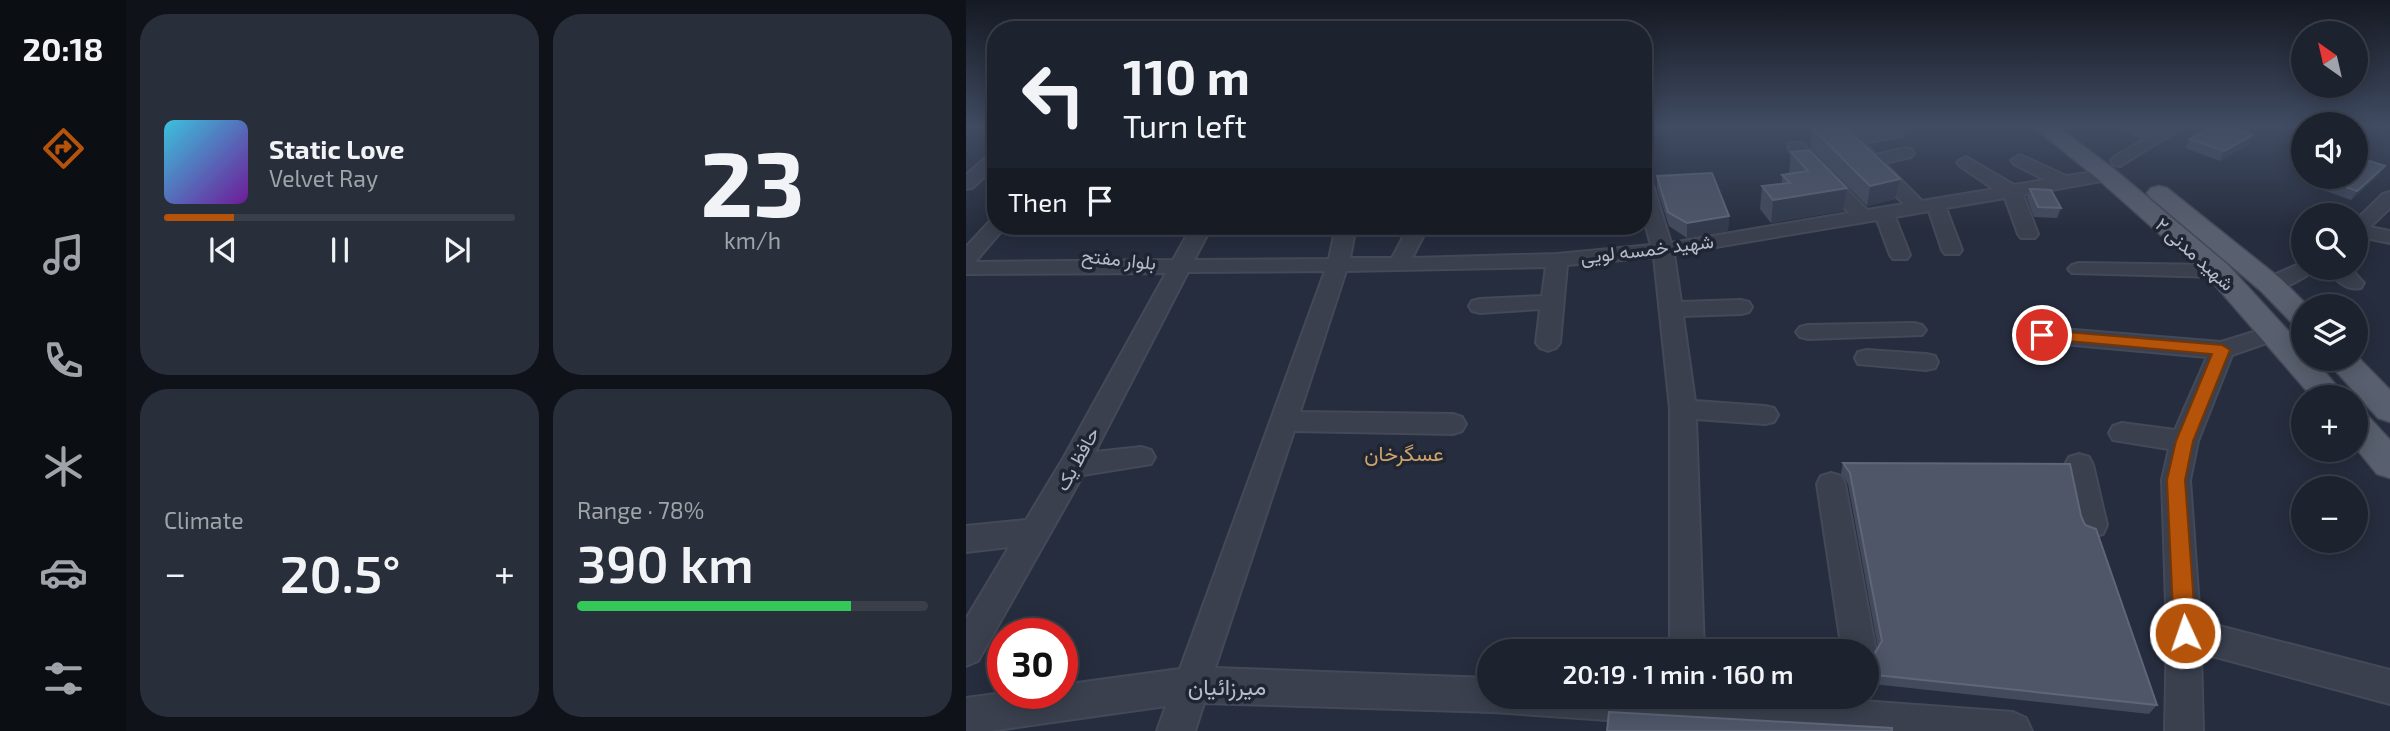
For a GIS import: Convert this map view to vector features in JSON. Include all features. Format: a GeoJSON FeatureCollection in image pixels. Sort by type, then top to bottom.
{"type":"FeatureCollection","features":[{"type":"Feature","properties":{"kind":"main road","name":"شهید مدنی ۲"},"geometry":{"type":"LineString","coordinates":[[2102,161],[2247,265],[2291,306]]}},
{"type":"Feature","properties":{"kind":"main road","name":"شهید مدنی ۲"},"geometry":{"type":"LineString","coordinates":[[2108,161],[2215,269],[2319,385]]}},
{"type":"Feature","properties":{"kind":"main road"},"geometry":{"type":"LineString","coordinates":[[2215,269],[2242,279],[2248,276],[2247,265]]}},
{"type":"Feature","properties":{"kind":"main road"},"geometry":{"type":"LineString","coordinates":[[2244,300],[2244,293],[2253,289],[2277,291]]}},
{"type":"Feature","properties":{"kind":"main road"},"geometry":{"type":"LineString","coordinates":[[2353,371],[2390,410]]}},
{"type":"Feature","properties":{"kind":"main road"},"geometry":{"type":"LineString","coordinates":[[2368,439],[2390,464]]}},
{"type":"Feature","properties":{"kind":"street"},"geometry":{"type":"LineString","coordinates":[[1809,161],[1834,189],[1874,215],[1900,255]]}},
{"type":"Feature","properties":{"kind":"street"},"geometry":{"type":"LineString","coordinates":[[1871,161],[1927,207],[1952,250]]}},
{"type":"Feature","properties":{"kind":"street"},"geometry":{"type":"LineString","coordinates":[[2023,161],[2065,183]]}},
{"type":"Feature","properties":{"kind":"street"},"geometry":{"type":"LineString","coordinates":[[2114,168],[2124,161]]}},
{"type":"Feature","properties":{"kind":"street"},"geometry":{"type":"LineString","coordinates":[[1966,162],[2013,193],[2028,234]]}},
{"type":"Feature","properties":{"kind":"street","name":"شهید خمسه لویی"},"geometry":{"type":"LineString","coordinates":[[1182,266],[1557,260],[1663,250],[2013,193],[2065,183],[2114,168]]}},
{"type":"Feature","properties":{"kind":"street"},"geometry":{"type":"LineString","coordinates":[[2368,219],[2389,200]]}},
{"type":"Feature","properties":{"kind":"street"},"geometry":{"type":"LineString","coordinates":[[1652,213],[1663,250],[1683,409],[1687,639]]}},
{"type":"Feature","properties":{"kind":"street"},"geometry":{"type":"LineString","coordinates":[[2368,232],[2390,237]]}},
{"type":"Feature","properties":{"kind":"street"},"geometry":{"type":"LineString","coordinates":[[968,257],[988,235]]}},
{"type":"Feature","properties":{"kind":"street","name":"حافظ یک"},"geometry":{"type":"LineString","coordinates":[[966,650],[1074,465],[1198,235]]}},
{"type":"Feature","properties":{"kind":"street"},"geometry":{"type":"LineString","coordinates":[[1176,731],[1338,265],[1344,235]]}},
{"type":"Feature","properties":{"kind":"street"},"geometry":{"type":"LineString","coordinates":[[1399,264],[1414,235]]}},
{"type":"Feature","properties":{"kind":"street","name":"بلوار مفتح"},"geometry":{"type":"LineString","coordinates":[[968,257],[1182,266]]}},
{"type":"Feature","properties":{"kind":"street"},"geometry":{"type":"LineString","coordinates":[[1548,344],[1557,260]]}},
{"type":"Feature","properties":{"kind":"street"},"geometry":{"type":"LineString","coordinates":[[2078,269],[2215,269]]}},
{"type":"Feature","properties":{"kind":"street"},"geometry":{"type":"LineString","coordinates":[[2277,291],[2291,280]]}},
{"type":"Feature","properties":{"kind":"street"},"geometry":{"type":"LineString","coordinates":[[1480,306],[1552,302]]}},
{"type":"Feature","properties":{"kind":"street"},"geometry":{"type":"LineString","coordinates":[[1670,309],[1741,307]]}},
{"type":"Feature","properties":{"kind":"street"},"geometry":{"type":"LineString","coordinates":[[2036,318],[2042,335],[2222,350],[2273,333]]}},
{"type":"Feature","properties":{"kind":"street"},"geometry":{"type":"LineString","coordinates":[[1808,332],[1914,330]]}},
{"type":"Feature","properties":{"kind":"street"},"geometry":{"type":"LineString","coordinates":[[2184,731],[2185,633],[2176,480],[2184,441],[2222,350]]}},
{"type":"Feature","properties":{"kind":"street"},"geometry":{"type":"LineString","coordinates":[[1867,358],[1926,362]]}},
{"type":"Feature","properties":{"kind":"street"},"geometry":{"type":"LineString","coordinates":[[1683,409],[1765,415]]}},
{"type":"Feature","properties":{"kind":"street"},"geometry":{"type":"LineString","coordinates":[[1283,421],[1452,424]]}},
{"type":"Feature","properties":{"kind":"street"},"geometry":{"type":"LineString","coordinates":[[2122,433],[2184,441]]}},
{"type":"Feature","properties":{"kind":"street"},"geometry":{"type":"LineString","coordinates":[[1074,465],[1140,457]]}},
{"type":"Feature","properties":{"kind":"street"},"geometry":{"type":"LineString","coordinates":[[2080,465],[2092,525]]}},
{"type":"Feature","properties":{"kind":"street"},"geometry":{"type":"LineString","coordinates":[[1831,484],[1857,639]]}},
{"type":"Feature","properties":{"kind":"street"},"geometry":{"type":"LineString","coordinates":[[966,539],[1036,532]]}},
{"type":"Feature","properties":{"kind":"street"},"geometry":{"type":"LineString","coordinates":[[2185,633],[2390,687]]}},
{"type":"Feature","properties":{"kind":"street","name":"میرزائیان"},"geometry":{"type":"LineString","coordinates":[[966,716],[1192,685],[1477,696]]}},
{"type":"Feature","properties":{"kind":"street"},"geometry":{"type":"LineString","coordinates":[[1875,709],[2013,731]]}},
{"type":"Feature","properties":{"kind":"building"},"geometry":{"type":"Polygon","coordinates":[[[1799,161],[1820,161],[1847,188],[1773,200],[1762,186],[1790,183],[1782,175],[1808,171],[1799,161]]]}},
{"type":"Feature","properties":{"kind":"building"},"geometry":{"type":"Polygon","coordinates":[[[1845,161],[1881,161],[1900,179],[1870,186],[1845,161]]]}},
{"type":"Feature","properties":{"kind":"building"},"geometry":{"type":"Polygon","coordinates":[[[2368,161],[2385,166],[2368,181],[2368,161]]]}},
{"type":"Feature","properties":{"kind":"building"},"geometry":{"type":"Polygon","coordinates":[[[1712,173],[1729,216],[1687,223],[1668,212],[1657,176],[1712,173]]]}},
{"type":"Feature","properties":{"kind":"building"},"geometry":{"type":"Polygon","coordinates":[[[2030,189],[2051,190],[2061,208],[2038,207],[2030,189]]]}},
{"type":"Feature","properties":{"kind":"building"},"geometry":{"type":"Polygon","coordinates":[[[1843,463],[2070,464],[2081,516],[2085,525],[2096,529],[2157,705],[1879,675],[1879,646],[1882,641],[1850,473],[1843,463]]]}},
{"type":"Feature","properties":{"kind":"building"},"geometry":{"type":"Polygon","coordinates":[[[1609,712],[1892,728],[1892,731],[1607,731],[1609,712]]]}},
{"type":"Feature","properties":{"kind":"district","name":"عسگرخان"},"geometry":{"type":"Point","coordinates":[1404,454]}},
{"type":"Feature","properties":{"kind":"route"},"geometry":{"type":"LineString","coordinates":[[2042,335],[2222,350],[2184,441],[2176,480],[2185,633]]}}]}
